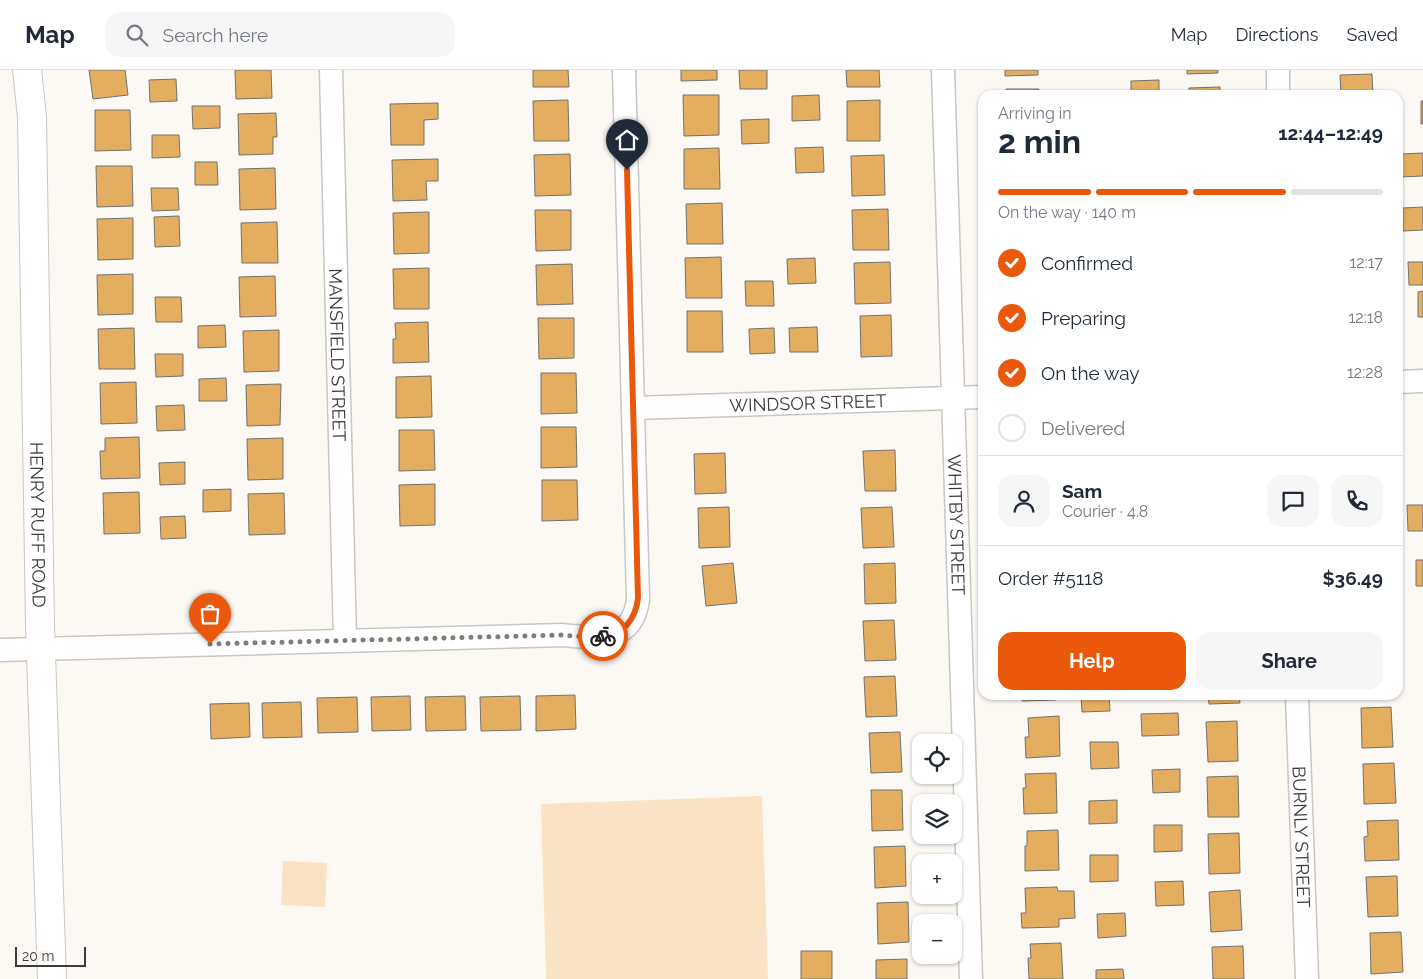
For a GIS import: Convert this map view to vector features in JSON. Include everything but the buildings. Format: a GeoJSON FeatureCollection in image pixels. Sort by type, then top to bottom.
{"type":"FeatureCollection","features":[{"type":"Feature","properties":{"kind":"street","name":"HENRY RUFF ROAD"},"geometry":{"type":"LineString","coordinates":[[27,70],[32,136],[41,649],[52,979]]}},
{"type":"Feature","properties":{"kind":"street","name":"MANSFIELD STREET"},"geometry":{"type":"LineString","coordinates":[[331,70],[345,640]]}},
{"type":"Feature","properties":{"kind":"street"},"geometry":{"type":"LineString","coordinates":[[0,650],[562,635],[587,637],[608,636],[627,625],[635,614],[638,598],[624,70]]}},
{"type":"Feature","properties":{"kind":"street","name":"WHITBY STREET"},"geometry":{"type":"LineString","coordinates":[[944,70],[971,979]]}},
{"type":"Feature","properties":{"kind":"street"},"geometry":{"type":"LineString","coordinates":[[1278,70],[1278,90]]}},
{"type":"Feature","properties":{"kind":"street"},"geometry":{"type":"LineString","coordinates":[[1403,382],[1423,381]]}},
{"type":"Feature","properties":{"kind":"street","name":"WINDSOR STREET"},"geometry":{"type":"LineString","coordinates":[[633,408],[978,397]]}},
{"type":"Feature","properties":{"kind":"street","name":"BURNLY STREET"},"geometry":{"type":"LineString","coordinates":[[1297,700],[1307,979]]}},
{"type":"Feature","properties":{"kind":"shaded area"},"geometry":{"type":"Polygon","coordinates":[[[762,796],[768,979],[546,979],[541,804],[762,796]]]}},
{"type":"Feature","properties":{"kind":"shaded area"},"geometry":{"type":"Polygon","coordinates":[[[283,861],[327,863],[325,907],[281,905],[283,861]]]}},
{"type":"Feature","properties":{"kind":"way so far"},"geometry":{"type":"LineString","coordinates":[[210,644],[562,635],[603,636]]}},
{"type":"Feature","properties":{"kind":"route"},"geometry":{"type":"LineString","coordinates":[[603,636],[620,631],[633,619],[637,609],[638,598],[627,170]]}}]}
